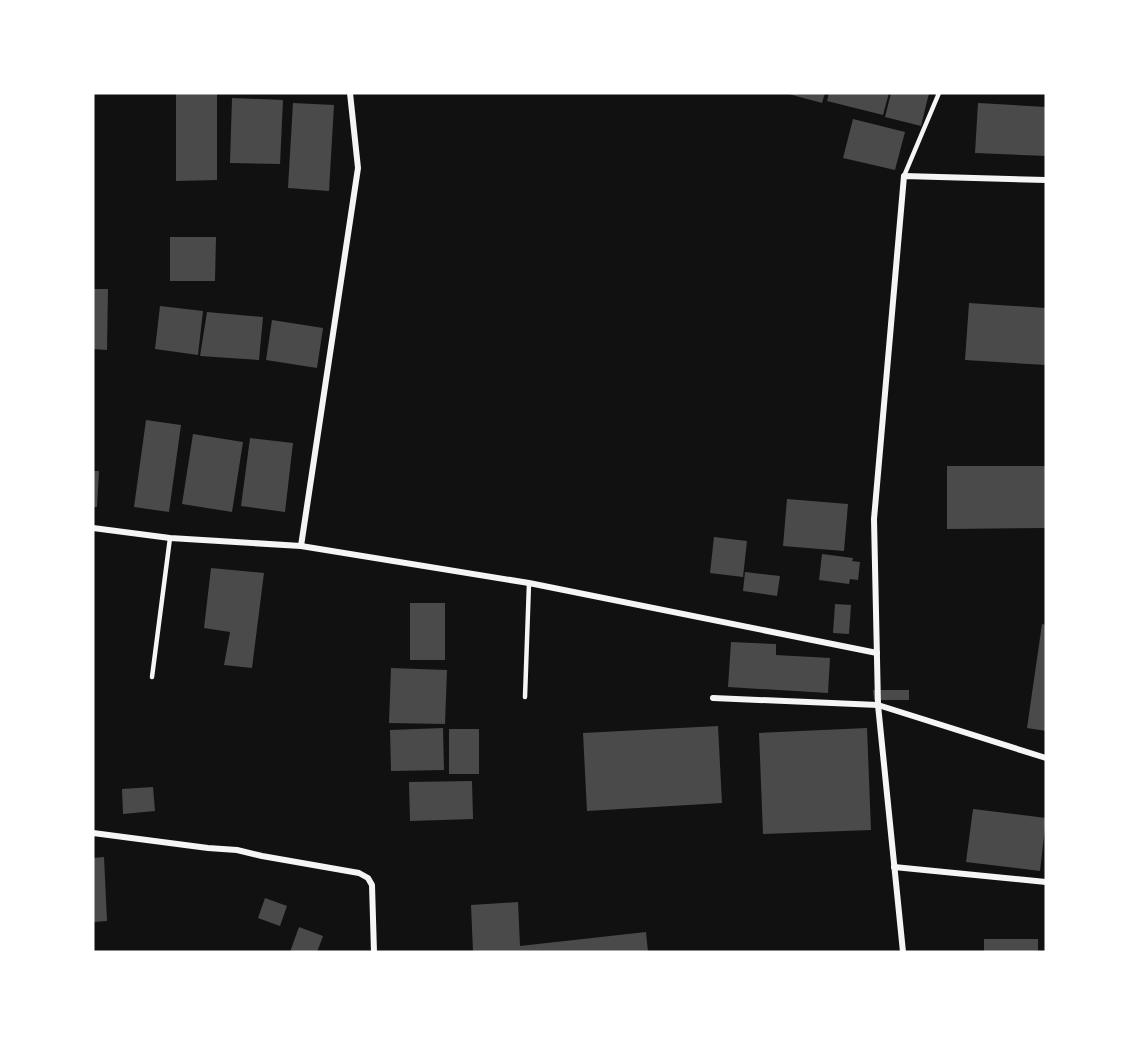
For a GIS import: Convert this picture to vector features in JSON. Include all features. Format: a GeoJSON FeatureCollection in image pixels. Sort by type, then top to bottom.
{"type":"FeatureCollection","features":[{"type":"Feature","properties":{"kind":"street"},"geometry":{"type":"LineString","coordinates":[[301,546],[358,168],[350,93]]}},
{"type":"Feature","properties":{"kind":"street"},"geometry":{"type":"LineString","coordinates":[[903,952],[878,705],[874,519],[904,176],[1046,180]]}},
{"type":"Feature","properties":{"kind":"street"},"geometry":{"type":"LineString","coordinates":[[93,528],[170,538],[301,546],[529,583],[877,653]]}},
{"type":"Feature","properties":{"kind":"street"},"geometry":{"type":"LineString","coordinates":[[713,698],[878,705],[1046,758]]}},
{"type":"Feature","properties":{"kind":"street"},"geometry":{"type":"LineString","coordinates":[[93,833],[237,850],[359,873],[368,878],[372,885],[374,952]]}},
{"type":"Feature","properties":{"kind":"street"},"geometry":{"type":"LineString","coordinates":[[894,867],[1046,882]]}},
{"type":"Feature","properties":{"kind":"lane"},"geometry":{"type":"LineString","coordinates":[[904,176],[939,93]]}},
{"type":"Feature","properties":{"kind":"lane"},"geometry":{"type":"LineString","coordinates":[[152,677],[170,538]]}},
{"type":"Feature","properties":{"kind":"lane"},"geometry":{"type":"LineString","coordinates":[[525,697],[529,583]]}},
{"type":"Feature","properties":{"kind":"building"},"geometry":{"type":"Polygon","coordinates":[[[785,93],[825,93],[822,103],[785,93]]]}},
{"type":"Feature","properties":{"kind":"building"},"geometry":{"type":"Polygon","coordinates":[[[829,93],[889,93],[883,115],[827,101],[829,93]]]}},
{"type":"Feature","properties":{"kind":"building"},"geometry":{"type":"Polygon","coordinates":[[[891,93],[929,93],[921,126],[885,117],[891,93]]]}},
{"type":"Feature","properties":{"kind":"building"},"geometry":{"type":"Polygon","coordinates":[[[176,94],[217,94],[217,180],[176,181],[176,94]]]}},
{"type":"Feature","properties":{"kind":"building"},"geometry":{"type":"Polygon","coordinates":[[[232,98],[283,100],[280,164],[230,163],[232,98]]]}},
{"type":"Feature","properties":{"kind":"building"},"geometry":{"type":"Polygon","coordinates":[[[293,103],[334,105],[329,191],[288,188],[293,103]]]}},
{"type":"Feature","properties":{"kind":"building"},"geometry":{"type":"Polygon","coordinates":[[[978,103],[1046,107],[1046,156],[975,153],[978,103]]]}},
{"type":"Feature","properties":{"kind":"building"},"geometry":{"type":"Polygon","coordinates":[[[853,119],[905,132],[895,170],[843,158],[853,119]]]}},
{"type":"Feature","properties":{"kind":"building"},"geometry":{"type":"Polygon","coordinates":[[[170,237],[216,237],[215,281],[170,281],[170,237]]]}},
{"type":"Feature","properties":{"kind":"building"},"geometry":{"type":"Polygon","coordinates":[[[93,289],[108,289],[107,350],[93,349],[93,289]]]}},
{"type":"Feature","properties":{"kind":"building"},"geometry":{"type":"Polygon","coordinates":[[[969,303],[1046,308],[1046,365],[965,360],[969,303]]]}},
{"type":"Feature","properties":{"kind":"building"},"geometry":{"type":"Polygon","coordinates":[[[160,306],[203,311],[198,355],[155,349],[160,306]]]}},
{"type":"Feature","properties":{"kind":"building"},"geometry":{"type":"Polygon","coordinates":[[[207,312],[263,317],[259,360],[200,356],[207,312]]]}},
{"type":"Feature","properties":{"kind":"building"},"geometry":{"type":"Polygon","coordinates":[[[272,320],[323,328],[317,368],[266,360],[272,320]]]}},
{"type":"Feature","properties":{"kind":"building"},"geometry":{"type":"Polygon","coordinates":[[[146,420],[181,425],[169,512],[134,507],[146,420]]]}},
{"type":"Feature","properties":{"kind":"building"},"geometry":{"type":"Polygon","coordinates":[[[193,434],[243,442],[232,512],[182,504],[193,434]]]}},
{"type":"Feature","properties":{"kind":"building"},"geometry":{"type":"Polygon","coordinates":[[[250,438],[293,443],[285,512],[241,506],[250,438]]]}},
{"type":"Feature","properties":{"kind":"building"},"geometry":{"type":"Polygon","coordinates":[[[947,466],[1046,466],[1046,528],[947,529],[947,466]]]}},
{"type":"Feature","properties":{"kind":"building"},"geometry":{"type":"Polygon","coordinates":[[[93,471],[99,471],[97,507],[93,507],[93,471]]]}},
{"type":"Feature","properties":{"kind":"building"},"geometry":{"type":"Polygon","coordinates":[[[787,499],[848,504],[844,551],[783,546],[787,499]]]}},
{"type":"Feature","properties":{"kind":"building"},"geometry":{"type":"Polygon","coordinates":[[[714,537],[747,541],[743,577],[710,573],[714,537]]]}},
{"type":"Feature","properties":{"kind":"building"},"geometry":{"type":"Polygon","coordinates":[[[822,554],[853,558],[852,561],[860,562],[858,580],[850,579],[849,584],[819,580],[822,554]]]}},
{"type":"Feature","properties":{"kind":"building"},"geometry":{"type":"Polygon","coordinates":[[[211,568],[264,573],[252,668],[224,665],[230,632],[204,628],[211,568]]]}},
{"type":"Feature","properties":{"kind":"building"},"geometry":{"type":"Polygon","coordinates":[[[745,572],[780,576],[777,596],[743,591],[745,572]]]}},
{"type":"Feature","properties":{"kind":"building"},"geometry":{"type":"Polygon","coordinates":[[[410,603],[445,603],[445,660],[410,660],[410,603]]]}},
{"type":"Feature","properties":{"kind":"building"},"geometry":{"type":"Polygon","coordinates":[[[835,604],[851,605],[849,634],[833,633],[835,604]]]}},
{"type":"Feature","properties":{"kind":"building"},"geometry":{"type":"Polygon","coordinates":[[[1042,624],[1046,625],[1046,731],[1027,728],[1042,624]]]}},
{"type":"Feature","properties":{"kind":"building"},"geometry":{"type":"Polygon","coordinates":[[[731,642],[776,644],[776,655],[830,658],[828,693],[728,687],[731,642]]]}},
{"type":"Feature","properties":{"kind":"building"},"geometry":{"type":"Polygon","coordinates":[[[391,668],[447,670],[445,724],[389,723],[391,668]]]}},
{"type":"Feature","properties":{"kind":"building"},"geometry":{"type":"Polygon","coordinates":[[[873,690],[909,690],[909,700],[874,700],[873,690]]]}},
{"type":"Feature","properties":{"kind":"building"},"geometry":{"type":"Polygon","coordinates":[[[718,726],[722,803],[587,811],[583,733],[718,726]]]}},
{"type":"Feature","properties":{"kind":"building"},"geometry":{"type":"Polygon","coordinates":[[[443,728],[444,770],[391,771],[390,730],[443,728]]]}},
{"type":"Feature","properties":{"kind":"building"},"geometry":{"type":"Polygon","coordinates":[[[867,728],[871,830],[763,834],[759,733],[867,728]]]}},
{"type":"Feature","properties":{"kind":"building"},"geometry":{"type":"Polygon","coordinates":[[[449,729],[479,729],[479,774],[449,774],[449,729]]]}},
{"type":"Feature","properties":{"kind":"building"},"geometry":{"type":"Polygon","coordinates":[[[472,781],[473,819],[410,821],[409,782],[472,781]]]}},
{"type":"Feature","properties":{"kind":"building"},"geometry":{"type":"Polygon","coordinates":[[[153,787],[155,811],[123,814],[122,789],[153,787]]]}},
{"type":"Feature","properties":{"kind":"building"},"geometry":{"type":"Polygon","coordinates":[[[973,809],[1046,818],[1040,871],[966,862],[973,809]]]}},
{"type":"Feature","properties":{"kind":"building"},"geometry":{"type":"Polygon","coordinates":[[[104,857],[107,921],[93,922],[93,858],[104,857]]]}},
{"type":"Feature","properties":{"kind":"building"},"geometry":{"type":"Polygon","coordinates":[[[265,898],[287,906],[280,926],[258,918],[265,898]]]}},
{"type":"Feature","properties":{"kind":"building"},"geometry":{"type":"Polygon","coordinates":[[[518,902],[520,946],[646,932],[648,952],[473,952],[471,905],[518,902]]]}},
{"type":"Feature","properties":{"kind":"building"},"geometry":{"type":"Polygon","coordinates":[[[299,927],[323,936],[317,952],[290,952],[299,927]]]}},
{"type":"Feature","properties":{"kind":"building"},"geometry":{"type":"Polygon","coordinates":[[[984,939],[1038,939],[1038,952],[984,952],[984,939]]]}}]}
